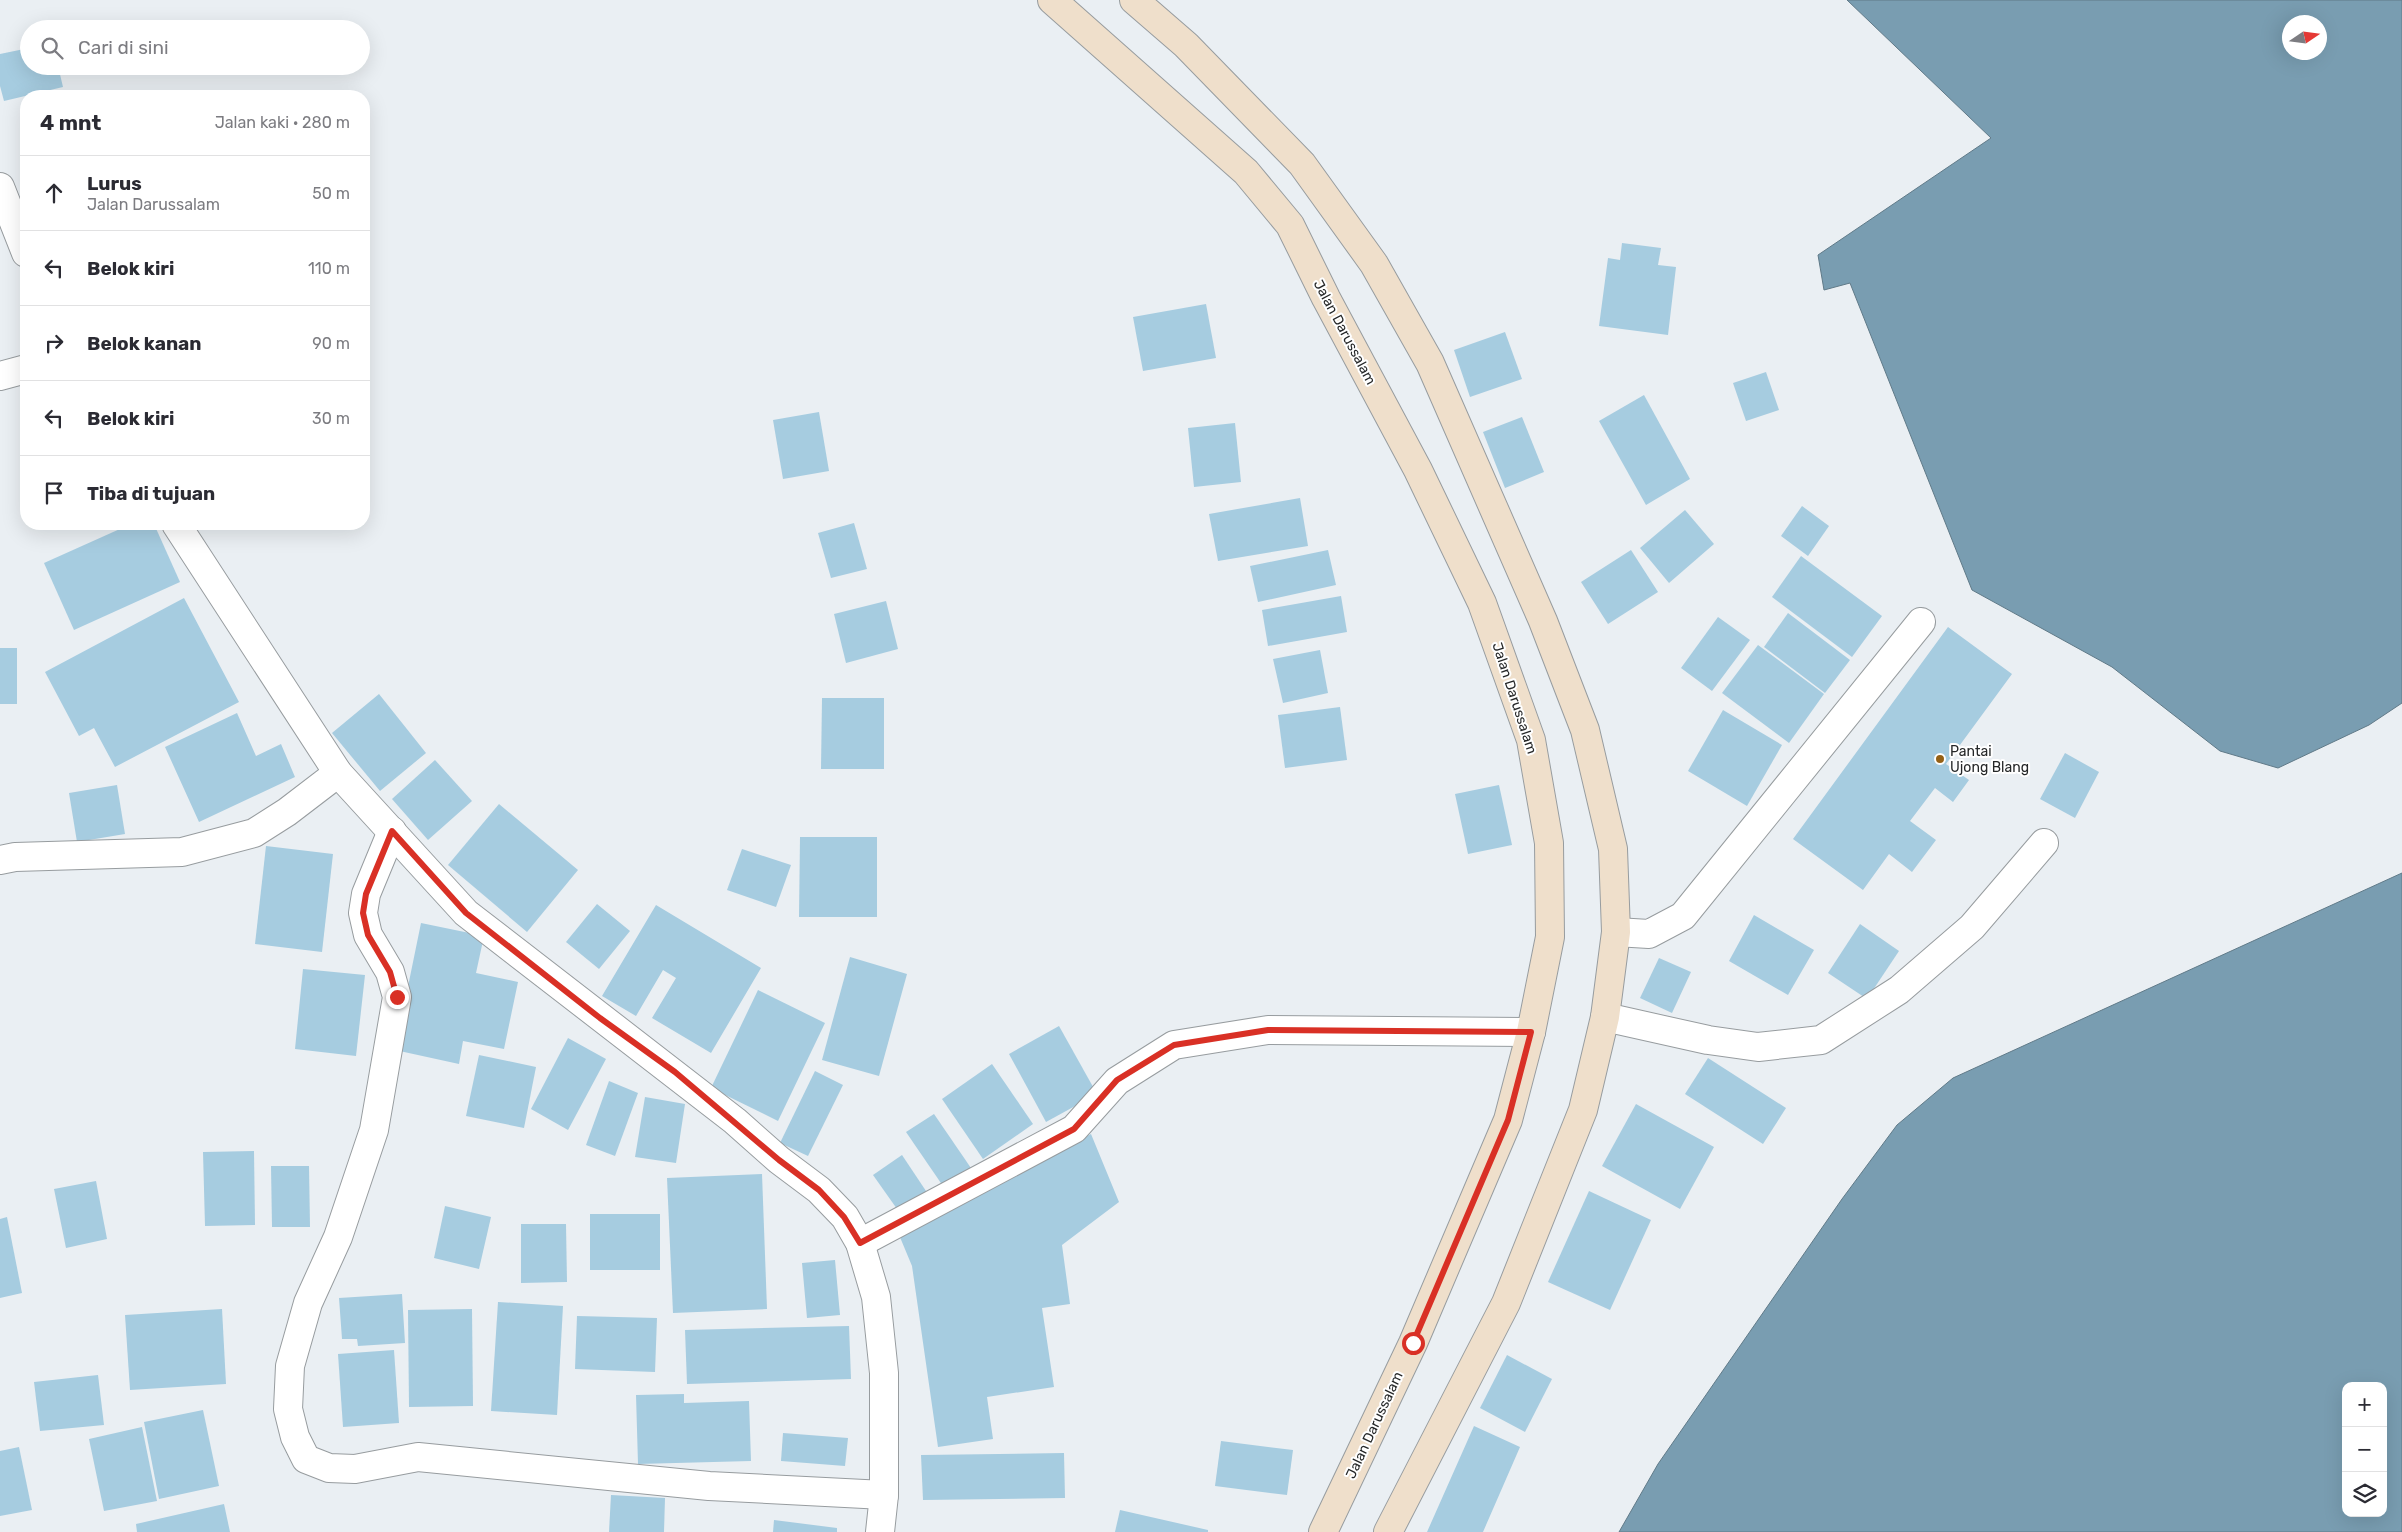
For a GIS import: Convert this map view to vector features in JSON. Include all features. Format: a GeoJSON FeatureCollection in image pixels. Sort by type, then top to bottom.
{"type":"FeatureCollection","features":[{"type":"Feature","properties":{"kind":"street","name":"Jalan Darussalam"},"geometry":{"type":"LineString","coordinates":[[1052,0],[1246,172],[1290,225],[1326,298],[1418,470],[1482,603],[1532,740],[1549,843],[1550,937],[1531,1032],[1508,1120],[1413,1343],[1323,1532]]}},
{"type":"Feature","properties":{"kind":"street"},"geometry":{"type":"LineString","coordinates":[[1134,0],[1186,45],[1302,164],[1374,264],[1430,363],[1543,621],[1585,730],[1613,849],[1616,932],[1605,1017],[1584,1110],[1506,1303],[1388,1532]]}},
{"type":"Feature","properties":{"kind":"street"},"geometry":{"type":"LineString","coordinates":[[0,187],[20,238]]}},
{"type":"Feature","properties":{"kind":"street"},"geometry":{"type":"LineString","coordinates":[[0,376],[20,371]]}},
{"type":"Feature","properties":{"kind":"street"},"geometry":{"type":"LineString","coordinates":[[180,530],[338,773],[466,913],[600,1018],[675,1072],[779,1160],[819,1190],[844,1217],[860,1243],[876,1297],[883,1364],[884,1495],[880,1532]]}},
{"type":"Feature","properties":{"kind":"street"},"geometry":{"type":"LineString","coordinates":[[1616,932],[1649,934],[1683,916],[1921,622]]}},
{"type":"Feature","properties":{"kind":"street"},"geometry":{"type":"LineString","coordinates":[[0,860],[15,857],[182,852],[254,833],[287,812],[338,773]]}},
{"type":"Feature","properties":{"kind":"street"},"geometry":{"type":"LineString","coordinates":[[392,831],[366,894],[363,913],[368,935],[390,972],[397,997],[374,1130],[338,1237],[308,1303],[290,1366],[288,1409],[294,1437],[306,1459],[329,1468],[355,1469],[418,1457],[710,1486],[884,1495]]}},
{"type":"Feature","properties":{"kind":"street"},"geometry":{"type":"LineString","coordinates":[[1605,1017],[1708,1040],[1758,1047],[1821,1040],[1899,990],[1972,927],[2044,843]]}},
{"type":"Feature","properties":{"kind":"street"},"geometry":{"type":"LineString","coordinates":[[860,1243],[1074,1129],[1117,1080],[1174,1045],[1268,1030],[1531,1032]]}},
{"type":"Feature","properties":{"kind":"water"},"geometry":{"type":"Polygon","coordinates":[[[1847,0],[2402,0],[2402,703],[2369,725],[2278,768],[2220,751],[2112,667],[1972,590],[1850,283],[1824,290],[1818,255],[1991,138],[1847,0]]]}},
{"type":"Feature","properties":{"kind":"water"},"geometry":{"type":"Polygon","coordinates":[[[2402,873],[2402,1532],[1619,1532],[1658,1464],[1842,1199],[1897,1125],[1953,1078],[2402,873]]]}},
{"type":"Feature","properties":{"kind":"building"},"geometry":{"type":"Polygon","coordinates":[[[20,50],[20,75],[60,75],[63,87],[50,90],[20,90],[20,97],[4,101],[0,86],[0,54],[20,50]]]}},
{"type":"Feature","properties":{"kind":"building"},"geometry":{"type":"Polygon","coordinates":[[[1622,243],[1661,248],[1658,265],[1676,267],[1668,335],[1599,326],[1608,258],[1620,260],[1622,243]]]}},
{"type":"Feature","properties":{"kind":"building"},"geometry":{"type":"Polygon","coordinates":[[[1206,304],[1216,358],[1143,371],[1133,317],[1206,304]]]}},
{"type":"Feature","properties":{"kind":"building"},"geometry":{"type":"Polygon","coordinates":[[[1505,332],[1522,379],[1470,397],[1454,350],[1505,332]]]}},
{"type":"Feature","properties":{"kind":"building"},"geometry":{"type":"Polygon","coordinates":[[[1766,372],[1779,410],[1746,421],[1733,383],[1766,372]]]}},
{"type":"Feature","properties":{"kind":"building"},"geometry":{"type":"Polygon","coordinates":[[[1644,395],[1690,479],[1646,505],[1599,421],[1644,395]]]}},
{"type":"Feature","properties":{"kind":"building"},"geometry":{"type":"Polygon","coordinates":[[[819,412],[829,471],[783,479],[773,420],[819,412]]]}},
{"type":"Feature","properties":{"kind":"building"},"geometry":{"type":"Polygon","coordinates":[[[1522,417],[1544,472],[1505,488],[1483,432],[1522,417]]]}},
{"type":"Feature","properties":{"kind":"building"},"geometry":{"type":"Polygon","coordinates":[[[1235,423],[1241,482],[1194,487],[1188,428],[1235,423]]]}},
{"type":"Feature","properties":{"kind":"building"},"geometry":{"type":"Polygon","coordinates":[[[1300,498],[1308,546],[1218,561],[1209,514],[1300,498]]]}},
{"type":"Feature","properties":{"kind":"building"},"geometry":{"type":"Polygon","coordinates":[[[1802,506],[1829,526],[1808,556],[1781,536],[1802,506]]]}},
{"type":"Feature","properties":{"kind":"building"},"geometry":{"type":"Polygon","coordinates":[[[1685,510],[1714,544],[1669,583],[1640,548],[1685,510]]]}},
{"type":"Feature","properties":{"kind":"building"},"geometry":{"type":"Polygon","coordinates":[[[854,523],[867,569],[831,578],[818,533],[854,523]]]}},
{"type":"Feature","properties":{"kind":"building"},"geometry":{"type":"Polygon","coordinates":[[[118,530],[157,530],[180,582],[74,630],[44,563],[118,530]]]}},
{"type":"Feature","properties":{"kind":"building"},"geometry":{"type":"Polygon","coordinates":[[[1328,550],[1336,585],[1258,602],[1250,566],[1328,550]]]}},
{"type":"Feature","properties":{"kind":"building"},"geometry":{"type":"Polygon","coordinates":[[[1631,550],[1658,592],[1608,624],[1581,582],[1631,550]]]}},
{"type":"Feature","properties":{"kind":"building"},"geometry":{"type":"Polygon","coordinates":[[[1801,556],[1882,616],[1852,657],[1772,597],[1801,556]]]}},
{"type":"Feature","properties":{"kind":"building"},"geometry":{"type":"Polygon","coordinates":[[[1341,596],[1347,632],[1268,646],[1262,610],[1341,596]]]}},
{"type":"Feature","properties":{"kind":"building"},"geometry":{"type":"Polygon","coordinates":[[[184,598],[239,702],[115,767],[94,728],[79,736],[45,672],[184,598]]]}},
{"type":"Feature","properties":{"kind":"building"},"geometry":{"type":"Polygon","coordinates":[[[886,601],[898,649],[846,663],[834,614],[886,601]]]}},
{"type":"Feature","properties":{"kind":"building"},"geometry":{"type":"Polygon","coordinates":[[[1788,613],[1850,660],[1825,693],[1764,647],[1788,613]]]}},
{"type":"Feature","properties":{"kind":"building"},"geometry":{"type":"Polygon","coordinates":[[[1718,617],[1750,640],[1712,691],[1681,668],[1718,617]]]}},
{"type":"Feature","properties":{"kind":"building"},"geometry":{"type":"Polygon","coordinates":[[[1948,627],[2012,674],[1946,764],[1969,780],[1953,802],[1935,788],[1910,821],[1936,840],[1912,872],[1889,854],[1863,890],[1793,839],[1948,627]]]}},
{"type":"Feature","properties":{"kind":"building"},"geometry":{"type":"Polygon","coordinates":[[[1758,645],[1824,694],[1789,743],[1722,693],[1758,645]]]}},
{"type":"Feature","properties":{"kind":"building"},"geometry":{"type":"Polygon","coordinates":[[[0,648],[17,648],[17,704],[0,704],[0,648]]]}},
{"type":"Feature","properties":{"kind":"building"},"geometry":{"type":"Polygon","coordinates":[[[1320,650],[1328,693],[1283,703],[1273,659],[1320,650]]]}},
{"type":"Feature","properties":{"kind":"building"},"geometry":{"type":"Polygon","coordinates":[[[379,694],[426,753],[380,791],[332,733],[379,694]]]}},
{"type":"Feature","properties":{"kind":"building"},"geometry":{"type":"Polygon","coordinates":[[[822,698],[884,698],[884,769],[821,769],[822,698]]]}},
{"type":"Feature","properties":{"kind":"building"},"geometry":{"type":"Polygon","coordinates":[[[1340,707],[1347,760],[1285,768],[1278,715],[1340,707]]]}},
{"type":"Feature","properties":{"kind":"building"},"geometry":{"type":"Polygon","coordinates":[[[1723,710],[1782,745],[1747,806],[1688,771],[1723,710]]]}},
{"type":"Feature","properties":{"kind":"building"},"geometry":{"type":"Polygon","coordinates":[[[237,713],[256,756],[281,744],[295,777],[199,822],[165,747],[237,713]]]}},
{"type":"Feature","properties":{"kind":"building"},"geometry":{"type":"Polygon","coordinates":[[[2065,753],[2099,772],[2075,818],[2040,799],[2065,753]]]}},
{"type":"Feature","properties":{"kind":"building"},"geometry":{"type":"Polygon","coordinates":[[[435,760],[472,801],[428,840],[392,799],[435,760]]]}},
{"type":"Feature","properties":{"kind":"building"},"geometry":{"type":"Polygon","coordinates":[[[117,785],[125,834],[77,842],[69,793],[117,785]]]}},
{"type":"Feature","properties":{"kind":"building"},"geometry":{"type":"Polygon","coordinates":[[[1499,785],[1512,845],[1468,854],[1455,794],[1499,785]]]}},
{"type":"Feature","properties":{"kind":"building"},"geometry":{"type":"Polygon","coordinates":[[[499,804],[578,870],[527,932],[448,865],[499,804]]]}},
{"type":"Feature","properties":{"kind":"building"},"geometry":{"type":"Polygon","coordinates":[[[800,837],[877,837],[877,917],[799,917],[800,837]]]}},
{"type":"Feature","properties":{"kind":"building"},"geometry":{"type":"Polygon","coordinates":[[[266,846],[333,854],[322,952],[255,944],[266,846]]]}},
{"type":"Feature","properties":{"kind":"building"},"geometry":{"type":"Polygon","coordinates":[[[742,849],[791,865],[776,907],[727,890],[742,849]]]}},
{"type":"Feature","properties":{"kind":"building"},"geometry":{"type":"Polygon","coordinates":[[[597,904],[630,931],[599,969],[566,942],[597,904]]]}},
{"type":"Feature","properties":{"kind":"building"},"geometry":{"type":"Polygon","coordinates":[[[656,905],[761,968],[711,1053],[652,1018],[676,978],[663,970],[636,1016],[602,996],[656,905]]]}},
{"type":"Feature","properties":{"kind":"building"},"geometry":{"type":"Polygon","coordinates":[[[1754,915],[1814,950],[1788,995],[1729,961],[1754,915]]]}},
{"type":"Feature","properties":{"kind":"building"},"geometry":{"type":"Polygon","coordinates":[[[421,923],[484,936],[476,973],[518,982],[504,1049],[463,1041],[459,1064],[395,1050],[421,923]]]}},
{"type":"Feature","properties":{"kind":"building"},"geometry":{"type":"Polygon","coordinates":[[[1860,924],[1899,951],[1867,999],[1828,973],[1860,924]]]}},
{"type":"Feature","properties":{"kind":"building"},"geometry":{"type":"Polygon","coordinates":[[[850,957],[907,974],[879,1076],[822,1060],[850,957]]]}},
{"type":"Feature","properties":{"kind":"building"},"geometry":{"type":"Polygon","coordinates":[[[1659,958],[1691,972],[1672,1013],[1640,998],[1659,958]]]}},
{"type":"Feature","properties":{"kind":"building"},"geometry":{"type":"Polygon","coordinates":[[[303,969],[365,975],[356,1056],[295,1049],[303,969]]]}},
{"type":"Feature","properties":{"kind":"building"},"geometry":{"type":"Polygon","coordinates":[[[758,990],[825,1023],[778,1121],[711,1088],[758,990]]]}},
{"type":"Feature","properties":{"kind":"building"},"geometry":{"type":"Polygon","coordinates":[[[1059,1026],[1097,1094],[1046,1122],[1009,1054],[1059,1026]]]}},
{"type":"Feature","properties":{"kind":"building"},"geometry":{"type":"Polygon","coordinates":[[[568,1038],[606,1059],[568,1130],[531,1109],[568,1038]]]}},
{"type":"Feature","properties":{"kind":"building"},"geometry":{"type":"Polygon","coordinates":[[[479,1055],[536,1067],[524,1128],[466,1116],[479,1055]]]}},
{"type":"Feature","properties":{"kind":"building"},"geometry":{"type":"Polygon","coordinates":[[[1708,1058],[1786,1108],[1763,1144],[1685,1094],[1708,1058]]]}},
{"type":"Feature","properties":{"kind":"building"},"geometry":{"type":"Polygon","coordinates":[[[992,1064],[1033,1124],[983,1159],[942,1099],[992,1064]]]}},
{"type":"Feature","properties":{"kind":"building"},"geometry":{"type":"Polygon","coordinates":[[[815,1071],[843,1085],[808,1156],[780,1143],[815,1071]]]}},
{"type":"Feature","properties":{"kind":"building"},"geometry":{"type":"Polygon","coordinates":[[[609,1081],[638,1093],[615,1156],[586,1145],[609,1081]]]}},
{"type":"Feature","properties":{"kind":"building"},"geometry":{"type":"Polygon","coordinates":[[[645,1097],[685,1104],[676,1163],[635,1157],[645,1097]]]}},
{"type":"Feature","properties":{"kind":"building"},"geometry":{"type":"Polygon","coordinates":[[[1636,1104],[1714,1147],[1680,1209],[1602,1166],[1636,1104]]]}},
{"type":"Feature","properties":{"kind":"building"},"geometry":{"type":"Polygon","coordinates":[[[934,1114],[973,1171],[945,1189],[906,1132],[934,1114]]]}},
{"type":"Feature","properties":{"kind":"building"},"geometry":{"type":"Polygon","coordinates":[[[1091,1134],[1119,1202],[1062,1245],[1070,1304],[1042,1308],[1054,1387],[987,1397],[993,1439],[938,1447],[912,1266],[897,1230],[1091,1134]]]}},
{"type":"Feature","properties":{"kind":"building"},"geometry":{"type":"Polygon","coordinates":[[[254,1151],[255,1225],[205,1226],[203,1152],[254,1151]]]}},
{"type":"Feature","properties":{"kind":"building"},"geometry":{"type":"Polygon","coordinates":[[[902,1155],[930,1197],[902,1216],[873,1175],[902,1155]]]}},
{"type":"Feature","properties":{"kind":"building"},"geometry":{"type":"Polygon","coordinates":[[[271,1166],[309,1166],[310,1227],[272,1227],[271,1166]]]}},
{"type":"Feature","properties":{"kind":"building"},"geometry":{"type":"Polygon","coordinates":[[[762,1174],[767,1309],[673,1313],[667,1178],[762,1174]]]}},
{"type":"Feature","properties":{"kind":"building"},"geometry":{"type":"Polygon","coordinates":[[[96,1181],[107,1239],[66,1248],[54,1189],[96,1181]]]}},
{"type":"Feature","properties":{"kind":"building"},"geometry":{"type":"Polygon","coordinates":[[[1589,1191],[1651,1220],[1610,1310],[1548,1282],[1589,1191]]]}},
{"type":"Feature","properties":{"kind":"building"},"geometry":{"type":"Polygon","coordinates":[[[445,1206],[491,1217],[479,1269],[434,1258],[445,1206]]]}},
{"type":"Feature","properties":{"kind":"building"},"geometry":{"type":"Polygon","coordinates":[[[590,1214],[660,1214],[660,1270],[590,1270],[590,1214]]]}},
{"type":"Feature","properties":{"kind":"building"},"geometry":{"type":"Polygon","coordinates":[[[7,1217],[22,1293],[0,1298],[0,1219],[7,1217]]]}},
{"type":"Feature","properties":{"kind":"building"},"geometry":{"type":"Polygon","coordinates":[[[521,1224],[566,1224],[567,1282],[521,1283],[521,1224]]]}},
{"type":"Feature","properties":{"kind":"building"},"geometry":{"type":"Polygon","coordinates":[[[835,1260],[840,1315],[807,1318],[802,1263],[835,1260]]]}},
{"type":"Feature","properties":{"kind":"building"},"geometry":{"type":"Polygon","coordinates":[[[402,1294],[405,1343],[358,1346],[357,1339],[342,1339],[339,1298],[402,1294]]]}},
{"type":"Feature","properties":{"kind":"building"},"geometry":{"type":"Polygon","coordinates":[[[498,1302],[563,1306],[557,1415],[491,1411],[498,1302]]]}},
{"type":"Feature","properties":{"kind":"building"},"geometry":{"type":"Polygon","coordinates":[[[222,1309],[226,1384],[130,1390],[125,1315],[222,1309]]]}},
{"type":"Feature","properties":{"kind":"building"},"geometry":{"type":"Polygon","coordinates":[[[472,1309],[473,1406],[409,1407],[408,1310],[472,1309]]]}},
{"type":"Feature","properties":{"kind":"building"},"geometry":{"type":"Polygon","coordinates":[[[577,1316],[657,1318],[655,1372],[575,1369],[577,1316]]]}},
{"type":"Feature","properties":{"kind":"building"},"geometry":{"type":"Polygon","coordinates":[[[849,1326],[851,1379],[687,1384],[685,1330],[849,1326]]]}},
{"type":"Feature","properties":{"kind":"building"},"geometry":{"type":"Polygon","coordinates":[[[394,1350],[399,1423],[343,1427],[338,1354],[394,1350]]]}},
{"type":"Feature","properties":{"kind":"building"},"geometry":{"type":"Polygon","coordinates":[[[1507,1355],[1552,1379],[1525,1432],[1480,1408],[1507,1355]]]}},
{"type":"Feature","properties":{"kind":"building"},"geometry":{"type":"Polygon","coordinates":[[[98,1375],[104,1425],[40,1431],[34,1382],[98,1375]]]}},
{"type":"Feature","properties":{"kind":"building"},"geometry":{"type":"Polygon","coordinates":[[[684,1394],[684,1403],[749,1401],[751,1461],[638,1464],[636,1395],[684,1394]]]}},
{"type":"Feature","properties":{"kind":"building"},"geometry":{"type":"Polygon","coordinates":[[[203,1410],[219,1486],[159,1499],[144,1422],[203,1410]]]}},
{"type":"Feature","properties":{"kind":"building"},"geometry":{"type":"Polygon","coordinates":[[[1474,1426],[1520,1447],[1483,1532],[1427,1532],[1474,1426]]]}},
{"type":"Feature","properties":{"kind":"building"},"geometry":{"type":"Polygon","coordinates":[[[142,1427],[157,1501],[104,1511],[89,1439],[142,1427]]]}},
{"type":"Feature","properties":{"kind":"building"},"geometry":{"type":"Polygon","coordinates":[[[783,1433],[848,1438],[845,1466],[781,1461],[783,1433]]]}},
{"type":"Feature","properties":{"kind":"building"},"geometry":{"type":"Polygon","coordinates":[[[1221,1441],[1293,1450],[1287,1495],[1215,1486],[1221,1441]]]}},
{"type":"Feature","properties":{"kind":"building"},"geometry":{"type":"Polygon","coordinates":[[[19,1447],[32,1510],[0,1516],[0,1451],[19,1447]]]}},
{"type":"Feature","properties":{"kind":"building"},"geometry":{"type":"Polygon","coordinates":[[[1064,1453],[1065,1498],[923,1500],[921,1455],[1064,1453]]]}},
{"type":"Feature","properties":{"kind":"building"},"geometry":{"type":"Polygon","coordinates":[[[611,1495],[665,1498],[664,1532],[609,1532],[611,1495]]]}},
{"type":"Feature","properties":{"kind":"building"},"geometry":{"type":"Polygon","coordinates":[[[224,1504],[230,1532],[137,1532],[136,1524],[224,1504]]]}},
{"type":"Feature","properties":{"kind":"building"},"geometry":{"type":"Polygon","coordinates":[[[1120,1510],[1208,1530],[1208,1532],[1115,1532],[1120,1510]]]}},
{"type":"Feature","properties":{"kind":"building"},"geometry":{"type":"Polygon","coordinates":[[[774,1520],[837,1528],[837,1532],[773,1532],[774,1520]]]}},
{"type":"Feature","properties":{"kind":"place","name":"Pantai Ujong Blang"},"geometry":{"type":"Point","coordinates":[1940,759]}},
{"type":"Feature","properties":{"kind":"route"},"geometry":{"type":"LineString","coordinates":[[397,997],[390,972],[368,935],[363,913],[366,894],[392,831],[466,913],[600,1018],[675,1072],[779,1160],[819,1190],[844,1217],[860,1243],[1074,1129],[1117,1080],[1174,1045],[1268,1030],[1531,1032],[1508,1120],[1413,1343]]}}]}
